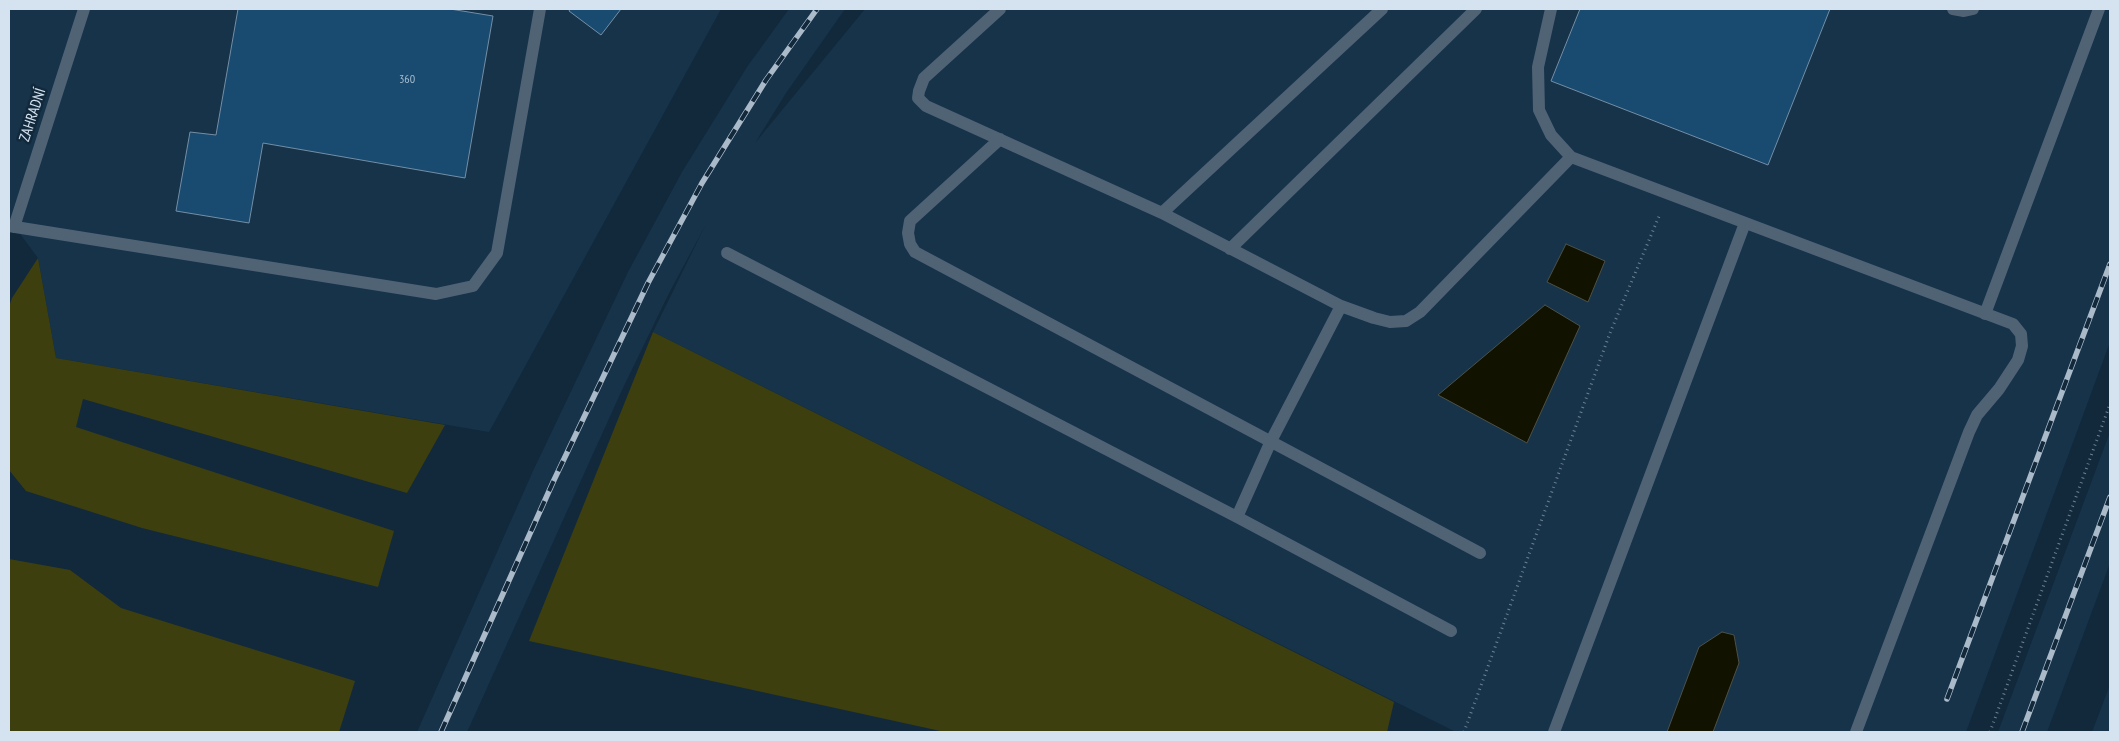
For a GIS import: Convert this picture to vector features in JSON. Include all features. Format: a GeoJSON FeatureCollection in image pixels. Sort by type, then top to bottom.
{"type":"FeatureCollection","features":[{"type":"Feature","properties":{"kind":"street","name":"ZAHRADNÍ"},"geometry":{"type":"LineString","coordinates":[[11,227],[84,9]]}},
{"type":"Feature","properties":{"kind":"street"},"geometry":{"type":"LineString","coordinates":[[11,227],[436,294],[473,286],[497,253],[540,9]]}},
{"type":"Feature","properties":{"kind":"street"},"geometry":{"type":"LineString","coordinates":[[1000,9],[924,78],[918,98],[926,106],[1162,213],[1342,306],[1390,322],[1406,321],[1420,312],[1571,157]]}},
{"type":"Feature","properties":{"kind":"street"},"geometry":{"type":"LineString","coordinates":[[1162,213],[1382,9]]}},
{"type":"Feature","properties":{"kind":"street"},"geometry":{"type":"LineString","coordinates":[[1230,248],[1476,9]]}},
{"type":"Feature","properties":{"kind":"street"},"geometry":{"type":"LineString","coordinates":[[1552,9],[1538,67],[1539,110],[1551,136],[1571,157],[2013,324],[2021,334],[2022,346],[2018,360],[1977,415],[1968,432],[1856,732]]}},
{"type":"Feature","properties":{"kind":"street"},"geometry":{"type":"LineString","coordinates":[[1953,9],[1964,11],[1973,9]]}},
{"type":"Feature","properties":{"kind":"street"},"geometry":{"type":"LineString","coordinates":[[1985,314],[2099,9]]}},
{"type":"Feature","properties":{"kind":"street"},"geometry":{"type":"LineString","coordinates":[[1000,139],[910,221],[908,232],[910,244],[915,252],[1480,553]]}},
{"type":"Feature","properties":{"kind":"street"},"geometry":{"type":"LineString","coordinates":[[1554,732],[1745,223]]}},
{"type":"Feature","properties":{"kind":"street"},"geometry":{"type":"LineString","coordinates":[[727,253],[1237,517],[1451,631]]}},
{"type":"Feature","properties":{"kind":"street"},"geometry":{"type":"LineString","coordinates":[[1237,517],[1271,441],[1342,306]]}},
{"type":"Feature","properties":{"kind":"path"},"geometry":{"type":"LineString","coordinates":[[1464,732],[1610,333],[1669,194]]}},
{"type":"Feature","properties":{"kind":"path"},"geometry":{"type":"LineString","coordinates":[[1990,732],[2110,404]]}},
{"type":"Feature","properties":{"kind":"shaded area"},"geometry":{"type":"Polygon","coordinates":[[[9,9],[721,9],[489,432],[56,358],[38,258],[9,219],[9,9]]]}},
{"type":"Feature","properties":{"kind":"shaded area"},"geometry":{"type":"Polygon","coordinates":[[[789,9],[845,9],[786,93],[755,143],[865,9],[2110,9],[2110,342],[1966,732],[1456,732],[653,332],[705,226],[669,293],[621,392],[467,732],[417,732],[533,471],[628,272],[682,172],[747,67],[789,9]]]}},
{"type":"Feature","properties":{"kind":"shaded area"},"geometry":{"type":"Polygon","coordinates":[[[1566,244],[1605,261],[1588,302],[1547,282],[1566,244]]]}},
{"type":"Feature","properties":{"kind":"shaded area"},"geometry":{"type":"Polygon","coordinates":[[[38,258],[56,358],[445,425],[407,493],[83,399],[76,427],[394,531],[378,587],[142,528],[26,491],[9,470],[9,307],[12,298],[38,258]]]}},
{"type":"Feature","properties":{"kind":"shaded area"},"geometry":{"type":"Polygon","coordinates":[[[1545,305],[1580,326],[1527,443],[1438,395],[1545,305]]]}},
{"type":"Feature","properties":{"kind":"shaded area"},"geometry":{"type":"Polygon","coordinates":[[[653,332],[1394,702],[1387,732],[945,732],[529,641],[653,332]]]}},
{"type":"Feature","properties":{"kind":"shaded area"},"geometry":{"type":"Polygon","coordinates":[[[2110,432],[2110,563],[2047,732],[1998,732],[2110,432]]]}},
{"type":"Feature","properties":{"kind":"shaded area"},"geometry":{"type":"Polygon","coordinates":[[[9,559],[70,570],[121,608],[355,681],[339,732],[9,732],[9,559]]]}},
{"type":"Feature","properties":{"kind":"shaded area"},"geometry":{"type":"Polygon","coordinates":[[[1722,632],[1734,635],[1739,663],[1713,732],[1667,732],[1699,647],[1722,632]]]}},
{"type":"Feature","properties":{"kind":"shaded area"},"geometry":{"type":"Polygon","coordinates":[[[2110,685],[2110,732],[2092,732],[2110,685]]]}},
{"type":"Feature","properties":{"kind":"building"},"geometry":{"type":"Polygon","coordinates":[[[238,9],[450,9],[493,16],[465,178],[263,143],[249,223],[176,211],[190,132],[216,135],[238,9]]]}},
{"type":"Feature","properties":{"kind":"building"},"geometry":{"type":"Polygon","coordinates":[[[570,9],[621,9],[601,35],[569,11],[570,9]]]}},
{"type":"Feature","properties":{"kind":"building"},"geometry":{"type":"Polygon","coordinates":[[[1580,9],[1830,9],[1768,165],[1551,81],[1580,9]]]}},
{"type":"Feature","properties":{"kind":"railway"},"geometry":{"type":"LineString","coordinates":[[441,732],[554,480],[648,283],[702,183],[766,80],[817,9]]}},
{"type":"Feature","properties":{"kind":"railway"},"geometry":{"type":"LineString","coordinates":[[1947,699],[2110,264]]}},
{"type":"Feature","properties":{"kind":"railway"},"geometry":{"type":"LineString","coordinates":[[2022,732],[2110,497]]}}]}
